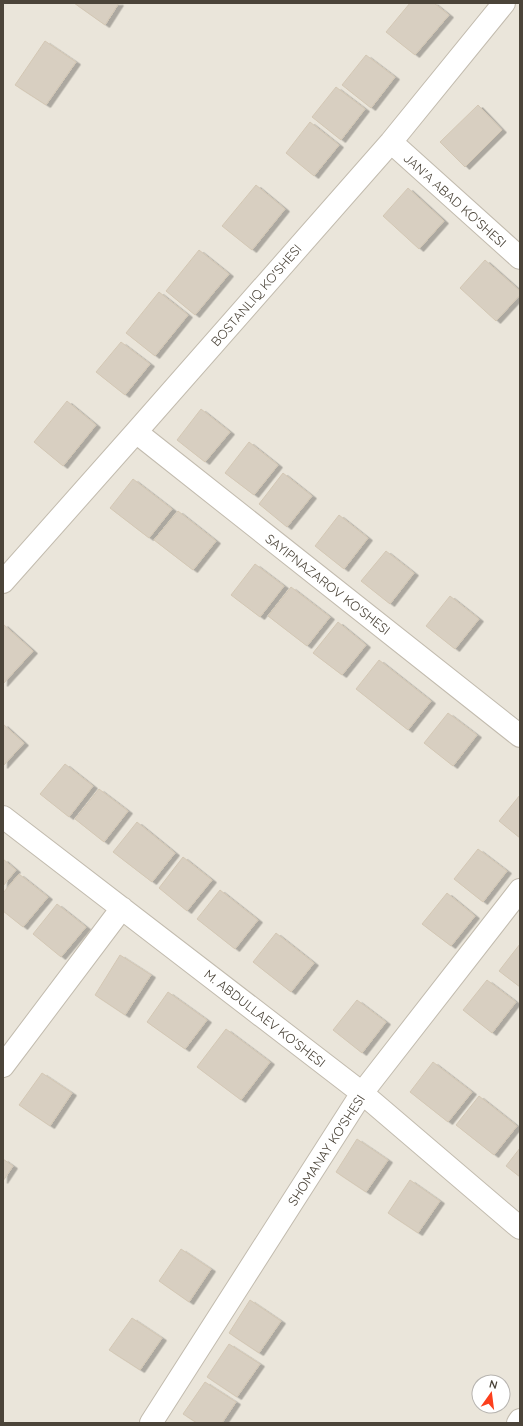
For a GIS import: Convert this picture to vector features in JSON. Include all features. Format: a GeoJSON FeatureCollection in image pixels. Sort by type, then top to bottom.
{"type":"FeatureCollection","features":[{"type":"Feature","properties":{"kind":"street","name":"BOSTANLIQ KO'SHESI"},"geometry":{"type":"LineString","coordinates":[[3,582],[391,142],[504,3]]}},
{"type":"Feature","properties":{"kind":"street","name":"JAN'A ABAD KO'SHESI"},"geometry":{"type":"LineString","coordinates":[[391,142],[520,258]]}},
{"type":"Feature","properties":{"kind":"street","name":"SAYIPNAZAROV KO'SHESI"},"geometry":{"type":"LineString","coordinates":[[136,432],[520,736]]}},
{"type":"Feature","properties":{"kind":"street","name":"M. ABDULLAEV KO'SHESI"},"geometry":{"type":"LineString","coordinates":[[3,817],[362,1093],[520,1228]]}},
{"type":"Feature","properties":{"kind":"street","name":"SHOMANAY KO'SHESI"},"geometry":{"type":"LineString","coordinates":[[151,1423],[362,1093],[520,890]]}},
{"type":"Feature","properties":{"kind":"street"},"geometry":{"type":"LineString","coordinates":[[3,1066],[122,908]]}},
{"type":"Feature","properties":{"kind":"shaded area"},"geometry":{"type":"Polygon","coordinates":[[[3,3],[520,3],[520,1423],[3,1423],[3,3]]]}},
{"type":"Feature","properties":{"kind":"building"},"geometry":{"type":"Polygon","coordinates":[[[74,3],[119,3],[105,25],[74,3]]]}},
{"type":"Feature","properties":{"kind":"building"},"geometry":{"type":"Polygon","coordinates":[[[410,3],[434,3],[449,15],[415,55],[386,32],[410,3]]]}},
{"type":"Feature","properties":{"kind":"building"},"geometry":{"type":"Polygon","coordinates":[[[45,41],[76,62],[46,105],[15,85],[45,41]]]}},
{"type":"Feature","properties":{"kind":"building"},"geometry":{"type":"Polygon","coordinates":[[[366,55],[395,77],[371,108],[342,85],[366,55]]]}},
{"type":"Feature","properties":{"kind":"building"},"geometry":{"type":"Polygon","coordinates":[[[336,87],[365,109],[341,140],[312,117],[336,87]]]}},
{"type":"Feature","properties":{"kind":"building"},"geometry":{"type":"Polygon","coordinates":[[[478,105],[502,130],[465,167],[440,142],[478,105]]]}},
{"type":"Feature","properties":{"kind":"building"},"geometry":{"type":"Polygon","coordinates":[[[310,122],[339,145],[314,176],[286,153],[310,122]]]}},
{"type":"Feature","properties":{"kind":"building"},"geometry":{"type":"Polygon","coordinates":[[[256,185],[285,209],[252,250],[222,226],[256,185]]]}},
{"type":"Feature","properties":{"kind":"building"},"geometry":{"type":"Polygon","coordinates":[[[408,188],[444,221],[419,249],[383,216],[408,188]]]}},
{"type":"Feature","properties":{"kind":"building"},"geometry":{"type":"Polygon","coordinates":[[[199,250],[229,274],[195,315],[166,291],[199,250]]]}},
{"type":"Feature","properties":{"kind":"building"},"geometry":{"type":"Polygon","coordinates":[[[485,260],[520,291],[520,295],[496,321],[460,288],[485,260]]]}},
{"type":"Feature","properties":{"kind":"building"},"geometry":{"type":"Polygon","coordinates":[[[159,292],[188,315],[155,356],[126,333],[159,292]]]}},
{"type":"Feature","properties":{"kind":"building"},"geometry":{"type":"Polygon","coordinates":[[[121,342],[150,364],[125,395],[96,372],[121,342]]]}},
{"type":"Feature","properties":{"kind":"building"},"geometry":{"type":"Polygon","coordinates":[[[67,401],[96,425],[63,466],[34,442],[67,401]]]}},
{"type":"Feature","properties":{"kind":"building"},"geometry":{"type":"Polygon","coordinates":[[[201,409],[230,432],[205,462],[177,440],[201,409]]]}},
{"type":"Feature","properties":{"kind":"building"},"geometry":{"type":"Polygon","coordinates":[[[249,442],[278,465],[254,495],[225,473],[249,442]]]}},
{"type":"Feature","properties":{"kind":"building"},"geometry":{"type":"Polygon","coordinates":[[[283,473],[312,496],[287,527],[259,504],[283,473]]]}},
{"type":"Feature","properties":{"kind":"building"},"geometry":{"type":"Polygon","coordinates":[[[133,479],[172,509],[149,538],[110,508],[133,479]]]}},
{"type":"Feature","properties":{"kind":"building"},"geometry":{"type":"Polygon","coordinates":[[[178,511],[216,541],[193,570],[154,540],[178,511]]]}},
{"type":"Feature","properties":{"kind":"building"},"geometry":{"type":"Polygon","coordinates":[[[339,515],[368,538],[344,569],[315,546],[339,515]]]}},
{"type":"Feature","properties":{"kind":"building"},"geometry":{"type":"Polygon","coordinates":[[[386,551],[414,573],[390,604],[361,581],[386,551]]]}},
{"type":"Feature","properties":{"kind":"building"},"geometry":{"type":"Polygon","coordinates":[[[255,564],[284,586],[260,617],[231,595],[255,564]]]}},
{"type":"Feature","properties":{"kind":"building"},"geometry":{"type":"Polygon","coordinates":[[[291,587],[330,617],[307,646],[268,616],[291,587]]]}},
{"type":"Feature","properties":{"kind":"building"},"geometry":{"type":"Polygon","coordinates":[[[450,596],[479,619],[455,649],[426,626],[450,596]]]}},
{"type":"Feature","properties":{"kind":"building"},"geometry":{"type":"Polygon","coordinates":[[[338,622],[366,645],[342,675],[313,653],[338,622]]]}},
{"type":"Feature","properties":{"kind":"building"},"geometry":{"type":"Polygon","coordinates":[[[3,624],[33,651],[3,684],[3,624]]]}},
{"type":"Feature","properties":{"kind":"building"},"geometry":{"type":"Polygon","coordinates":[[[379,660],[431,701],[408,730],[356,689],[379,660]]]}},
{"type":"Feature","properties":{"kind":"building"},"geometry":{"type":"Polygon","coordinates":[[[448,713],[477,735],[453,766],[424,743],[448,713]]]}},
{"type":"Feature","properties":{"kind":"building"},"geometry":{"type":"Polygon","coordinates":[[[3,724],[24,743],[3,766],[3,724]]]}},
{"type":"Feature","properties":{"kind":"building"},"geometry":{"type":"Polygon","coordinates":[[[65,764],[93,786],[69,817],[40,794],[65,764]]]}},
{"type":"Feature","properties":{"kind":"building"},"geometry":{"type":"Polygon","coordinates":[[[99,789],[128,811],[104,842],[75,819],[99,789]]]}},
{"type":"Feature","properties":{"kind":"building"},"geometry":{"type":"Polygon","coordinates":[[[520,795],[520,838],[499,821],[520,795]]]}},
{"type":"Feature","properties":{"kind":"building"},"geometry":{"type":"Polygon","coordinates":[[[137,822],[175,853],[152,882],[113,852],[137,822]]]}},
{"type":"Feature","properties":{"kind":"building"},"geometry":{"type":"Polygon","coordinates":[[[478,849],[507,871],[483,902],[454,879],[478,849]]]}},
{"type":"Feature","properties":{"kind":"building"},"geometry":{"type":"Polygon","coordinates":[[[183,857],[212,880],[187,911],[159,888],[183,857]]]}},
{"type":"Feature","properties":{"kind":"building"},"geometry":{"type":"Polygon","coordinates":[[[3,859],[16,870],[3,886],[3,859]]]}},
{"type":"Feature","properties":{"kind":"building"},"geometry":{"type":"Polygon","coordinates":[[[19,874],[48,897],[23,927],[3,911],[3,893],[19,874]]]}},
{"type":"Feature","properties":{"kind":"building"},"geometry":{"type":"Polygon","coordinates":[[[220,890],[258,920],[235,949],[197,919],[220,890]]]}},
{"type":"Feature","properties":{"kind":"building"},"geometry":{"type":"Polygon","coordinates":[[[447,893],[475,916],[451,946],[422,924],[447,893]]]}},
{"type":"Feature","properties":{"kind":"building"},"geometry":{"type":"Polygon","coordinates":[[[57,904],[86,927],[61,957],[33,934],[57,904]]]}},
{"type":"Feature","properties":{"kind":"building"},"geometry":{"type":"Polygon","coordinates":[[[276,933],[314,963],[291,992],[253,962],[276,933]]]}},
{"type":"Feature","properties":{"kind":"building"},"geometry":{"type":"Polygon","coordinates":[[[520,944],[520,987],[499,971],[520,944]]]}},
{"type":"Feature","properties":{"kind":"building"},"geometry":{"type":"Polygon","coordinates":[[[120,955],[151,975],[125,1015],[95,995],[120,955]]]}},
{"type":"Feature","properties":{"kind":"building"},"geometry":{"type":"Polygon","coordinates":[[[487,980],[516,1002],[492,1033],[463,1010],[487,980]]]}},
{"type":"Feature","properties":{"kind":"building"},"geometry":{"type":"Polygon","coordinates":[[[168,992],[207,1020],[185,1049],[147,1022],[168,992]]]}},
{"type":"Feature","properties":{"kind":"building"},"geometry":{"type":"Polygon","coordinates":[[[357,1000],[386,1022],[362,1053],[333,1030],[357,1000]]]}},
{"type":"Feature","properties":{"kind":"building"},"geometry":{"type":"Polygon","coordinates":[[[226,1029],[270,1062],[241,1100],[197,1067],[226,1029]]]}},
{"type":"Feature","properties":{"kind":"building"},"geometry":{"type":"Polygon","coordinates":[[[433,1062],[472,1092],[448,1122],[410,1092],[433,1062]]]}},
{"type":"Feature","properties":{"kind":"building"},"geometry":{"type":"Polygon","coordinates":[[[42,1073],[72,1093],[50,1126],[19,1105],[42,1073]]]}},
{"type":"Feature","properties":{"kind":"building"},"geometry":{"type":"Polygon","coordinates":[[[479,1096],[517,1126],[494,1155],[456,1125],[479,1096]]]}},
{"type":"Feature","properties":{"kind":"building"},"geometry":{"type":"Polygon","coordinates":[[[357,1139],[388,1160],[366,1192],[336,1172],[357,1139]]]}},
{"type":"Feature","properties":{"kind":"building"},"geometry":{"type":"Polygon","coordinates":[[[520,1148],[520,1177],[506,1166],[520,1148]]]}},
{"type":"Feature","properties":{"kind":"building"},"geometry":{"type":"Polygon","coordinates":[[[3,1159],[13,1166],[3,1181],[3,1159]]]}},
{"type":"Feature","properties":{"kind":"building"},"geometry":{"type":"Polygon","coordinates":[[[410,1180],[440,1201],[418,1233],[388,1213],[410,1180]]]}},
{"type":"Feature","properties":{"kind":"building"},"geometry":{"type":"Polygon","coordinates":[[[181,1249],[211,1269],[189,1302],[159,1281],[181,1249]]]}},
{"type":"Feature","properties":{"kind":"building"},"geometry":{"type":"Polygon","coordinates":[[[250,1300],[281,1321],[259,1353],[229,1333],[250,1300]]]}},
{"type":"Feature","properties":{"kind":"building"},"geometry":{"type":"Polygon","coordinates":[[[132,1318],[162,1338],[140,1370],[109,1350],[132,1318]]]}},
{"type":"Feature","properties":{"kind":"building"},"geometry":{"type":"Polygon","coordinates":[[[229,1344],[260,1364],[237,1397],[207,1377],[229,1344]]]}},
{"type":"Feature","properties":{"kind":"building"},"geometry":{"type":"Polygon","coordinates":[[[205,1382],[236,1402],[222,1423],[197,1423],[183,1414],[205,1382]]]}}]}
